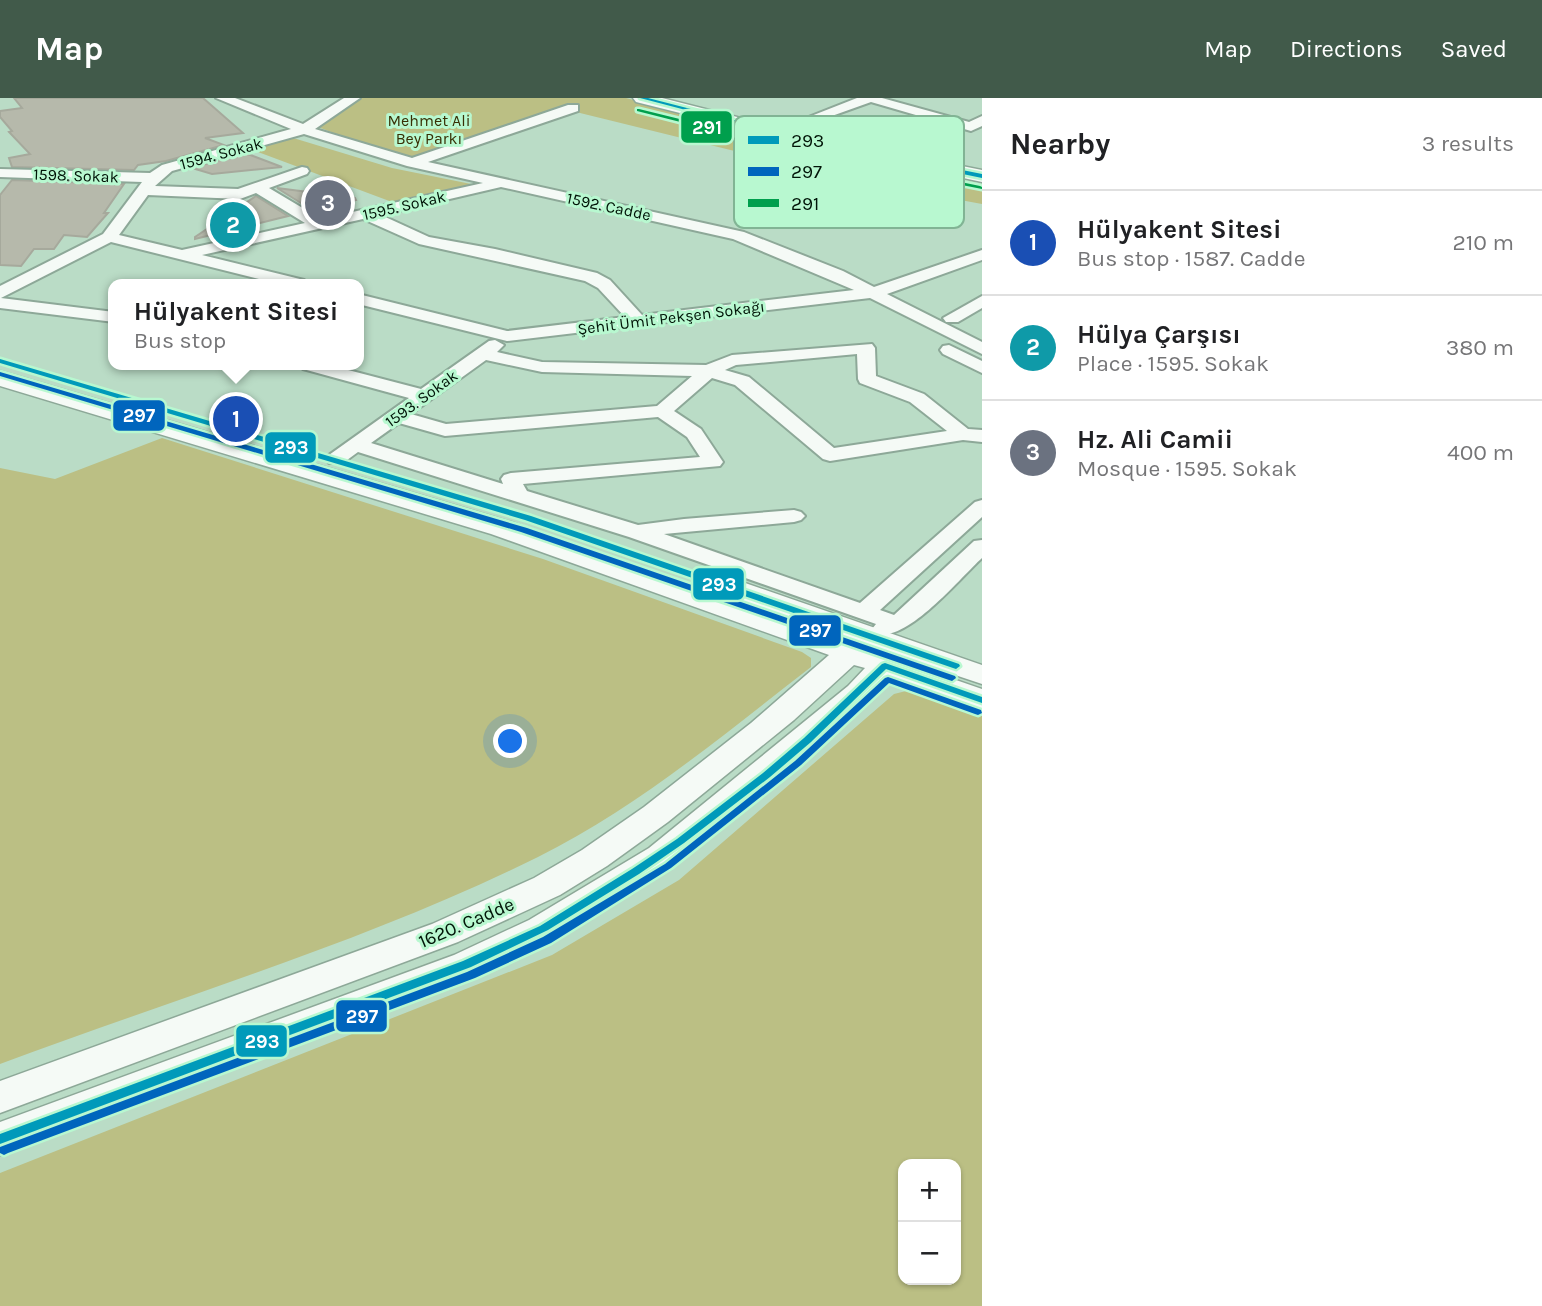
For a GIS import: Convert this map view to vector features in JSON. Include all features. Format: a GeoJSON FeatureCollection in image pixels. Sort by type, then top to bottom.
{"type":"FeatureCollection","features":[{"type":"Feature","properties":{"kind":"main road"},"geometry":{"type":"LineString","coordinates":[[642,98],[734,121]]}},
{"type":"Feature","properties":{"kind":"main road"},"geometry":{"type":"LineString","coordinates":[[689,98],[760,116]]}},
{"type":"Feature","properties":{"kind":"main road"},"geometry":{"type":"LineString","coordinates":[[964,161],[982,165]]}},
{"type":"Feature","properties":{"kind":"main road"},"geometry":{"type":"LineString","coordinates":[[964,172],[982,176]]}},
{"type":"Feature","properties":{"kind":"main road"},"geometry":{"type":"LineString","coordinates":[[0,361],[346,452],[982,675]]}},
{"type":"Feature","properties":{"kind":"main road"},"geometry":{"type":"LineString","coordinates":[[0,378],[877,639],[982,700]]}},
{"type":"Feature","properties":{"kind":"main road","name":"1620. Cadde"},"geometry":{"type":"LineString","coordinates":[[0,1097],[445,933],[515,902],[579,868],[635,831],[877,639]]}},
{"type":"Feature","properties":{"kind":"main road","name":"1620. Cadde"},"geometry":{"type":"LineString","coordinates":[[0,1139],[467,964],[542,929],[650,863],[790,754],[859,693],[877,639]]}},
{"type":"Feature","properties":{"kind":"street","name":"1592. Cadde"},"geometry":{"type":"LineString","coordinates":[[223,98],[311,126],[412,163],[738,235],[882,290],[982,349]]}},
{"type":"Feature","properties":{"kind":"street"},"geometry":{"type":"LineString","coordinates":[[254,98],[311,126]]}},
{"type":"Feature","properties":{"kind":"street","name":"1594. Sokak"},"geometry":{"type":"LineString","coordinates":[[0,293],[109,237],[148,184],[184,162],[311,126],[353,98]]}},
{"type":"Feature","properties":{"kind":"street"},"geometry":{"type":"LineString","coordinates":[[819,116],[872,98],[930,116]]}},
{"type":"Feature","properties":{"kind":"street"},"geometry":{"type":"LineString","coordinates":[[412,163],[573,108]]}},
{"type":"Feature","properties":{"kind":"street"},"geometry":{"type":"LineString","coordinates":[[964,125],[971,127],[982,120]]}},
{"type":"Feature","properties":{"kind":"street","name":"1598. Sokak"},"geometry":{"type":"LineString","coordinates":[[0,173],[240,194],[302,171]]}},
{"type":"Feature","properties":{"kind":"street","name":"1595. Sokak"},"geometry":{"type":"LineString","coordinates":[[182,255],[503,183]]}},
{"type":"Feature","properties":{"kind":"street"},"geometry":{"type":"LineString","coordinates":[[257,187],[318,224]]}},
{"type":"Feature","properties":{"kind":"street"},"geometry":{"type":"LineString","coordinates":[[474,189],[703,237],[792,267],[982,368]]}},
{"type":"Feature","properties":{"kind":"street"},"geometry":{"type":"LineString","coordinates":[[365,214],[425,241],[495,254],[598,280],[638,321]]}},
{"type":"Feature","properties":{"kind":"street"},"geometry":{"type":"LineString","coordinates":[[109,237],[278,279]]}},
{"type":"Feature","properties":{"kind":"street","name":"Şehit Ümit Pekşen Sokağı"},"geometry":{"type":"LineString","coordinates":[[364,300],[507,336],[882,290],[982,254]]}},
{"type":"Feature","properties":{"kind":"street"},"geometry":{"type":"LineString","coordinates":[[882,290],[952,317],[982,333]]}},
{"type":"Feature","properties":{"kind":"street"},"geometry":{"type":"LineString","coordinates":[[952,317],[982,301]]}},
{"type":"Feature","properties":{"kind":"street"},"geometry":{"type":"LineString","coordinates":[[0,303],[108,316]]}},
{"type":"Feature","properties":{"kind":"street","name":"1593. Sokak"},"geometry":{"type":"LineString","coordinates":[[346,452],[507,336]]}},
{"type":"Feature","properties":{"kind":"street"},"geometry":{"type":"LineString","coordinates":[[396,416],[445,430],[662,411],[709,371],[732,360],[866,348],[867,379],[917,398],[972,435]]}},
{"type":"Feature","properties":{"kind":"street"},"geometry":{"type":"LineString","coordinates":[[483,354],[542,367],[709,371],[742,382],[830,455],[972,435]]}},
{"type":"Feature","properties":{"kind":"street"},"geometry":{"type":"LineString","coordinates":[[328,370],[424,396]]}},
{"type":"Feature","properties":{"kind":"street"},"geometry":{"type":"LineString","coordinates":[[519,495],[511,478],[713,462],[694,433],[662,411]]}},
{"type":"Feature","properties":{"kind":"street"},"geometry":{"type":"LineString","coordinates":[[346,452],[519,495],[637,532],[877,639]]}},
{"type":"Feature","properties":{"kind":"street"},"geometry":{"type":"LineString","coordinates":[[877,639],[982,506]]}},
{"type":"Feature","properties":{"kind":"street"},"geometry":{"type":"LineString","coordinates":[[637,532],[684,524],[794,516]]}},
{"type":"Feature","properties":{"kind":"street"},"geometry":{"type":"LineString","coordinates":[[877,639],[982,546]]}},
{"type":"Feature","properties":{"kind":"green space","name":"Mehmet Ali Bey Parkı"},"geometry":{"type":"Polygon","coordinates":[[[344,98],[626,98],[734,126],[734,151],[576,112],[430,162],[354,141],[308,123],[344,98]]]}},
{"type":"Feature","properties":{"kind":"green space"},"geometry":{"type":"Polygon","coordinates":[[[290,137],[392,168],[476,185],[392,202],[247,148],[290,137]]]}},
{"type":"Feature","properties":{"kind":"green space","name":"Mehmet Ali Bey Parkı"},"geometry":{"type":"Polygon","coordinates":[[[964,180],[982,184],[982,204],[964,201],[964,180]]]}},
{"type":"Feature","properties":{"kind":"green space"},"geometry":{"type":"Polygon","coordinates":[[[162,438],[543,559],[802,652],[811,658],[811,667],[645,793],[575,838],[538,857],[407,916],[0,1064],[0,468],[55,479],[162,438]]]}},
{"type":"Feature","properties":{"kind":"green space"},"geometry":{"type":"Polygon","coordinates":[[[906,691],[922,694],[982,716],[982,1306],[0,1306],[0,1173],[552,955],[679,880],[894,694],[906,691]]]}},
{"type":"Feature","properties":{"kind":"building"},"geometry":{"type":"Polygon","coordinates":[[[14,98],[203,98],[243,133],[205,138],[224,145],[166,161],[138,165],[134,170],[12,167],[9,158],[30,154],[9,132],[12,131],[0,117],[0,111],[22,108],[14,98]]]}},
{"type":"Feature","properties":{"kind":"building"},"geometry":{"type":"Polygon","coordinates":[[[245,153],[282,167],[212,174],[192,168],[245,153]]]}},
{"type":"Feature","properties":{"kind":"building"},"geometry":{"type":"Polygon","coordinates":[[[12,180],[124,184],[104,213],[108,213],[87,237],[64,235],[54,249],[34,249],[21,266],[0,265],[0,195],[12,180]]]}},
{"type":"Feature","properties":{"kind":"building"},"geometry":{"type":"Polygon","coordinates":[[[277,188],[355,198],[356,200],[312,210],[277,188]]]}},
{"type":"Feature","properties":{"kind":"building"},"geometry":{"type":"Polygon","coordinates":[[[256,196],[288,216],[195,239],[195,237],[256,196]]]}},
{"type":"Feature","properties":{"kind":"transit line","name":"293"},"geometry":{"type":"LineString","coordinates":[[642,98],[734,121]]}},
{"type":"Feature","properties":{"kind":"transit line","name":"291"},"geometry":{"type":"LineString","coordinates":[[639,110],[734,134]]}},
{"type":"Feature","properties":{"kind":"transit line","name":"293"},"geometry":{"type":"LineString","coordinates":[[964,172],[982,176]]}},
{"type":"Feature","properties":{"kind":"transit line","name":"291"},"geometry":{"type":"LineString","coordinates":[[964,185],[980,188]]}},
{"type":"Feature","properties":{"kind":"transit line","name":"293"},"geometry":{"type":"LineString","coordinates":[[0,361],[528,518],[956,666]]}},
{"type":"Feature","properties":{"kind":"transit line","name":"297"},"geometry":{"type":"LineString","coordinates":[[0,374],[524,530],[952,678]]}},
{"type":"Feature","properties":{"kind":"transit line","name":"293"},"geometry":{"type":"LineString","coordinates":[[0,1139],[467,964],[535,933],[636,872],[724,809],[807,740],[885,666],[982,700]]}},
{"type":"Feature","properties":{"kind":"transit line","name":"297"},"geometry":{"type":"LineString","coordinates":[[4,1150],[471,975],[547,940],[668,866],[798,763],[888,680],[978,712]]}},
{"type":"Feature","properties":{"kind":"place","name":"Hz. Ali Camii"},"geometry":{"type":"Point","coordinates":[328,203]}},
{"type":"Feature","properties":{"kind":"place","name":"Hülya Çarşısı"},"geometry":{"type":"Point","coordinates":[233,225]}},
{"type":"Feature","properties":{"kind":"place","name":"Hülyakent Sitesi"},"geometry":{"type":"Point","coordinates":[236,419]}}]}
